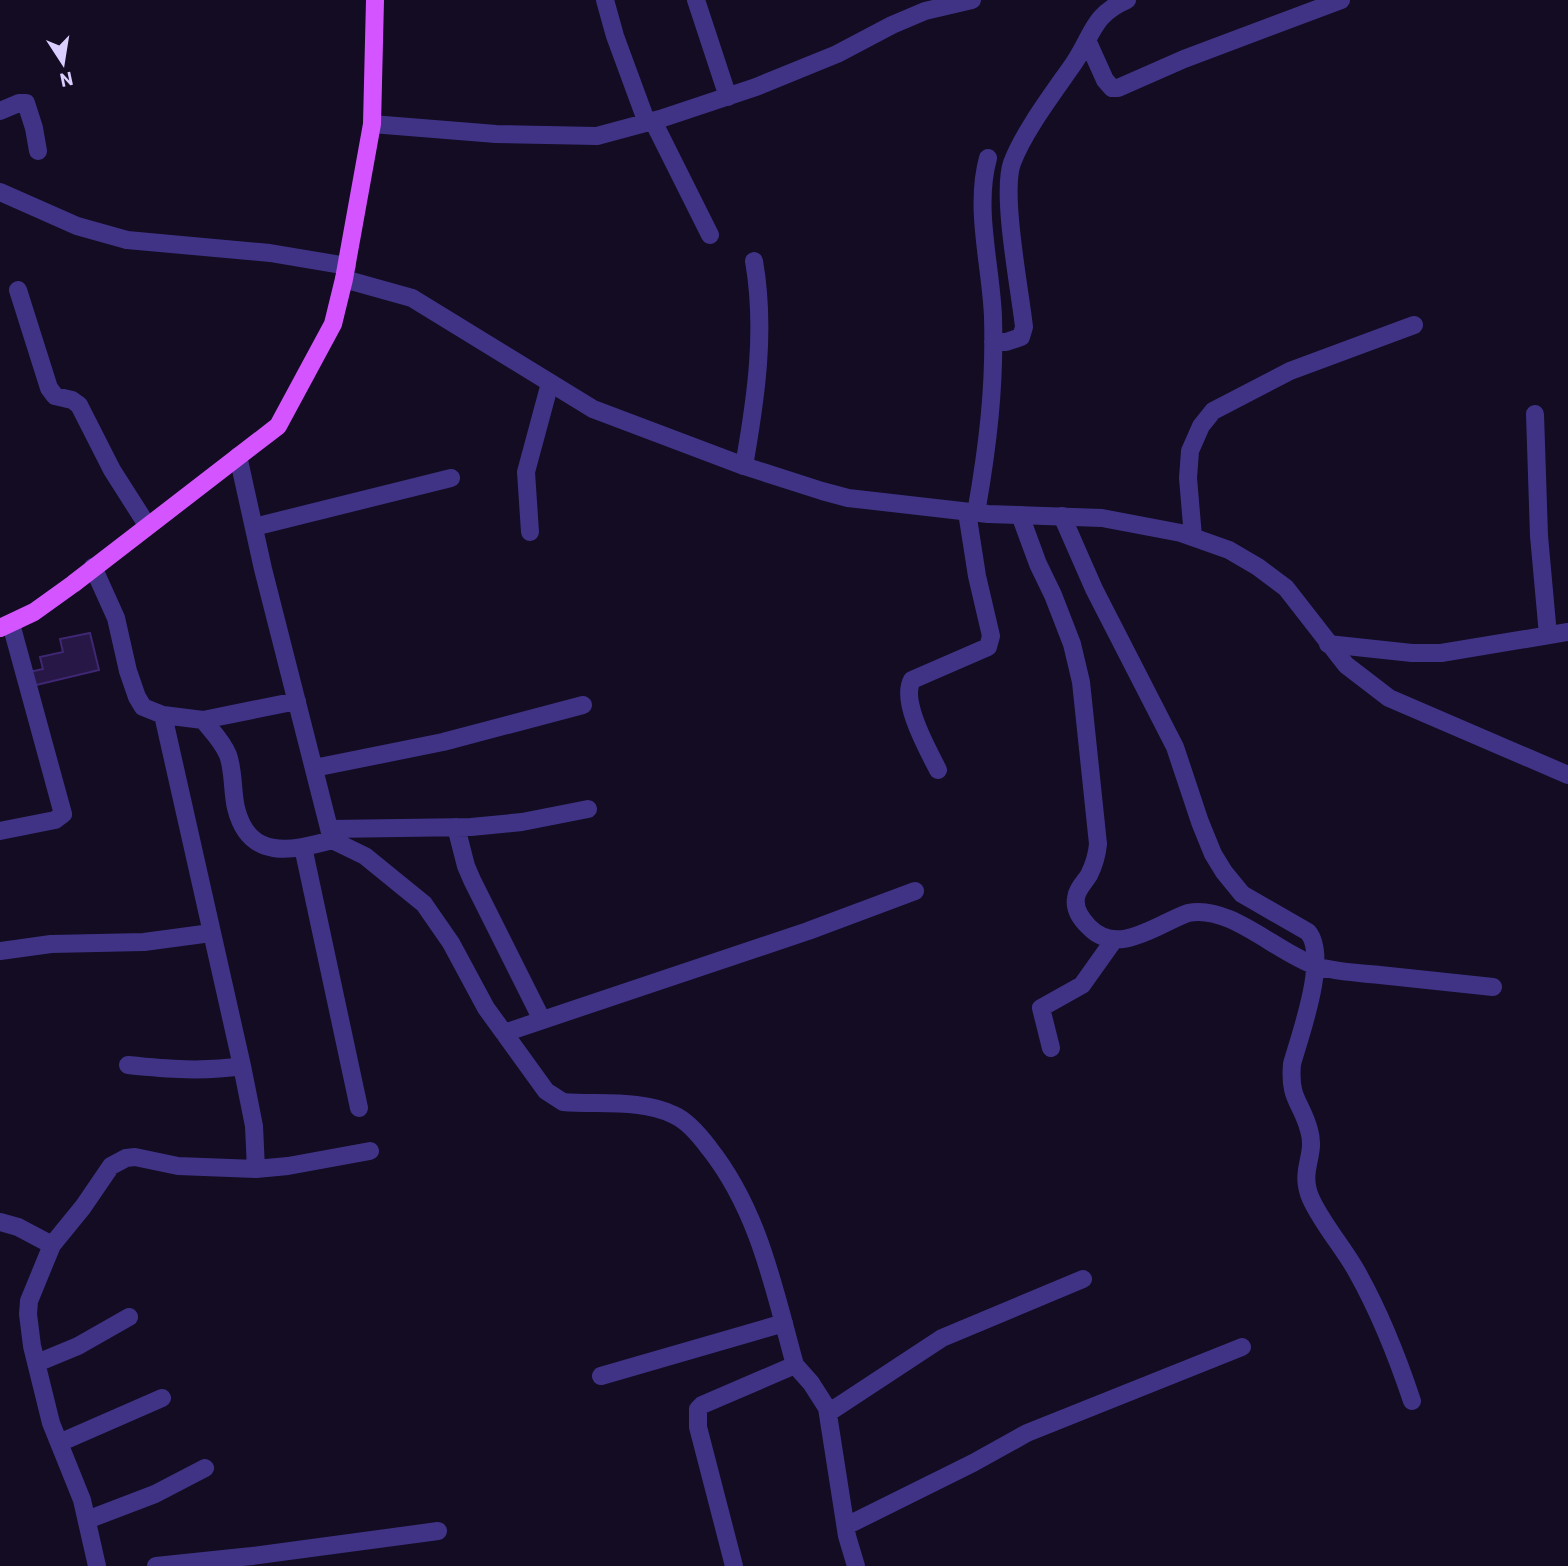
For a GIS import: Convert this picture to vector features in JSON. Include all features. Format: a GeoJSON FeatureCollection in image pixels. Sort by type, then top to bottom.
{"type":"FeatureCollection","features":[{"type":"Feature","properties":{"kind":"main road"},"geometry":{"type":"LineString","coordinates":[[5,626],[34,612],[73,584],[278,426],[333,324],[345,272],[372,124],[375,0]]}},
{"type":"Feature","properties":{"kind":"street"},"geometry":{"type":"LineString","coordinates":[[605,0],[619,47],[650,122],[710,235]]}},
{"type":"Feature","properties":{"kind":"street"},"geometry":{"type":"LineString","coordinates":[[696,0],[728,97]]}},
{"type":"Feature","properties":{"kind":"street"},"geometry":{"type":"LineString","coordinates":[[372,124],[496,134],[597,136],[728,97],[827,58],[925,11],[972,0]]}},
{"type":"Feature","properties":{"kind":"street"},"geometry":{"type":"LineString","coordinates":[[993,342],[1006,342],[1021,337],[1024,327],[1011,222],[1011,165],[1097,20],[1117,4],[1127,0]]}},
{"type":"Feature","properties":{"kind":"street"},"geometry":{"type":"LineString","coordinates":[[1087,40],[1108,86],[1118,88],[1184,59],[1340,0]]}},
{"type":"Feature","properties":{"kind":"street"},"geometry":{"type":"LineString","coordinates":[[0,111],[19,103],[27,104],[38,152]]}},
{"type":"Feature","properties":{"kind":"street"},"geometry":{"type":"LineString","coordinates":[[938,770],[914,716],[908,690],[912,680],[988,647],[991,643],[971,512],[988,440],[993,395],[992,292],[984,198],[988,158]]}},
{"type":"Feature","properties":{"kind":"street"},"geometry":{"type":"LineString","coordinates":[[0,192],[47,215],[127,240],[270,253],[345,272],[412,298],[593,409],[744,466],[848,498],[971,512],[1102,518],[1193,537],[1229,550],[1276,579],[1297,599],[1346,665],[1389,698],[1568,775]]}},
{"type":"Feature","properties":{"kind":"street"},"geometry":{"type":"LineString","coordinates":[[744,466],[758,372],[760,307],[754,261]]}},
{"type":"Feature","properties":{"kind":"street"},"geometry":{"type":"LineString","coordinates":[[18,290],[49,388],[55,396],[72,400],[79,405],[112,470],[147,526]]}},
{"type":"Feature","properties":{"kind":"street"},"geometry":{"type":"LineString","coordinates":[[1193,537],[1188,478],[1190,451],[1201,426],[1213,411],[1290,371],[1414,325]]}},
{"type":"Feature","properties":{"kind":"street"},"geometry":{"type":"LineString","coordinates":[[530,532],[526,472],[550,383]]}},
{"type":"Feature","properties":{"kind":"street"},"geometry":{"type":"LineString","coordinates":[[1535,414],[1539,536],[1548,635]]}},
{"type":"Feature","properties":{"kind":"street"},"geometry":{"type":"LineString","coordinates":[[238,456],[331,834],[365,856],[424,904],[451,943],[486,1008],[546,1091],[563,1102],[639,1106],[662,1110],[677,1116],[701,1138],[738,1190],[752,1217],[795,1365],[821,1396],[828,1413],[846,1526],[856,1566]]}},
{"type":"Feature","properties":{"kind":"street"},"geometry":{"type":"LineString","coordinates":[[254,527],[451,478]]}},
{"type":"Feature","properties":{"kind":"street"},"geometry":{"type":"LineString","coordinates":[[1020,515],[1072,643],[1081,682],[1098,844],[1090,872],[1078,891],[1076,909],[1082,920],[1096,933],[1114,940],[1133,937],[1170,919],[1197,911],[1209,912],[1355,972],[1493,987]]}},
{"type":"Feature","properties":{"kind":"street"},"geometry":{"type":"LineString","coordinates":[[1062,516],[1094,589],[1175,747],[1213,854],[1242,894],[1308,932],[1315,955],[1308,1004],[1292,1064],[1291,1080],[1292,1094],[1305,1119],[1312,1143],[1305,1172],[1306,1183],[1311,1198],[1357,1271],[1395,1348],[1412,1401]]}},
{"type":"Feature","properties":{"kind":"street"},"geometry":{"type":"LineString","coordinates":[[91,569],[116,618],[128,671],[143,707],[163,715],[203,720],[297,701]]}},
{"type":"Feature","properties":{"kind":"street"},"geometry":{"type":"LineString","coordinates":[[0,831],[55,820],[62,817],[64,809],[5,626]]}},
{"type":"Feature","properties":{"kind":"street"},"geometry":{"type":"LineString","coordinates":[[1328,644],[1412,653],[1441,653],[1568,632]]}},
{"type":"Feature","properties":{"kind":"street"},"geometry":{"type":"LineString","coordinates":[[314,768],[443,742],[583,705]]}},
{"type":"Feature","properties":{"kind":"street"},"geometry":{"type":"LineString","coordinates":[[163,715],[242,1066],[254,1126],[256,1170]]}},
{"type":"Feature","properties":{"kind":"street"},"geometry":{"type":"LineString","coordinates":[[203,720],[228,754],[236,808],[246,832],[254,841],[278,849],[303,847],[331,834],[522,822],[588,809]]}},
{"type":"Feature","properties":{"kind":"street"},"geometry":{"type":"LineString","coordinates":[[456,827],[469,873],[542,1020]]}},
{"type":"Feature","properties":{"kind":"street"},"geometry":{"type":"LineString","coordinates":[[303,847],[359,1108]]}},
{"type":"Feature","properties":{"kind":"street"},"geometry":{"type":"LineString","coordinates":[[504,1033],[796,935],[915,891]]}},
{"type":"Feature","properties":{"kind":"street"},"geometry":{"type":"LineString","coordinates":[[0,951],[51,944],[144,942],[211,933]]}},
{"type":"Feature","properties":{"kind":"street"},"geometry":{"type":"LineString","coordinates":[[1051,1048],[1041,1008],[1082,985],[1114,940]]}},
{"type":"Feature","properties":{"kind":"street"},"geometry":{"type":"LineString","coordinates":[[128,1065],[196,1071],[242,1066]]}},
{"type":"Feature","properties":{"kind":"street"},"geometry":{"type":"LineString","coordinates":[[97,1566],[82,1500],[51,1423],[30,1325],[29,1301],[45,1240],[83,1207],[111,1166],[126,1158],[135,1157],[178,1166],[256,1170],[370,1151]]}},
{"type":"Feature","properties":{"kind":"street"},"geometry":{"type":"LineString","coordinates":[[0,1222],[45,1240]]}},
{"type":"Feature","properties":{"kind":"street"},"geometry":{"type":"LineString","coordinates":[[828,1413],[942,1338],[1083,1279]]}},
{"type":"Feature","properties":{"kind":"street"},"geometry":{"type":"LineString","coordinates":[[37,1363],[78,1346],[129,1317]]}},
{"type":"Feature","properties":{"kind":"street"},"geometry":{"type":"LineString","coordinates":[[601,1376],[783,1323]]}},
{"type":"Feature","properties":{"kind":"street"},"geometry":{"type":"LineString","coordinates":[[846,1526],[973,1464],[1027,1433],[1242,1347]]}},
{"type":"Feature","properties":{"kind":"street"},"geometry":{"type":"LineString","coordinates":[[734,1566],[698,1427],[698,1409],[795,1365]]}},
{"type":"Feature","properties":{"kind":"street"},"geometry":{"type":"LineString","coordinates":[[59,1443],[162,1398]]}},
{"type":"Feature","properties":{"kind":"street"},"geometry":{"type":"LineString","coordinates":[[87,1520],[155,1494],[205,1468]]}},
{"type":"Feature","properties":{"kind":"street"},"geometry":{"type":"LineString","coordinates":[[156,1566],[438,1531]]}},
{"type":"Feature","properties":{"kind":"building"},"geometry":{"type":"Polygon","coordinates":[[[90,633],[99,670],[32,686],[29,672],[43,669],[40,657],[63,652],[60,639],[90,633]]]}}]}
